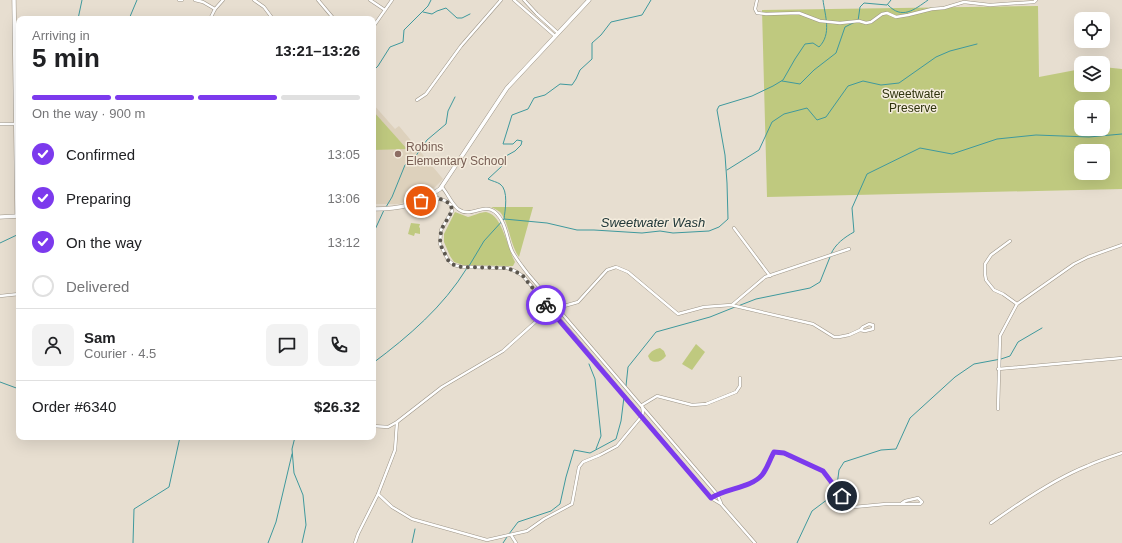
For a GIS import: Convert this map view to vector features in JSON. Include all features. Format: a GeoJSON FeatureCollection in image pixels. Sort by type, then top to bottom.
{"type":"FeatureCollection","features":[{"type":"Feature","properties":{"kind":"street"},"geometry":{"type":"LineString","coordinates":[[14,0],[16,46]]}},
{"type":"Feature","properties":{"kind":"street"},"geometry":{"type":"LineString","coordinates":[[195,0],[203,2],[216,9]]}},
{"type":"Feature","properties":{"kind":"street"},"geometry":{"type":"LineString","coordinates":[[212,16],[223,0]]}},
{"type":"Feature","properties":{"kind":"street"},"geometry":{"type":"LineString","coordinates":[[254,0],[264,7],[272,16]]}},
{"type":"Feature","properties":{"kind":"street"},"geometry":{"type":"LineString","coordinates":[[318,0],[331,16]]}},
{"type":"Feature","properties":{"kind":"street"},"geometry":{"type":"LineString","coordinates":[[370,0],[385,10]]}},
{"type":"Feature","properties":{"kind":"street"},"geometry":{"type":"LineString","coordinates":[[376,24],[392,0]]}},
{"type":"Feature","properties":{"kind":"street"},"geometry":{"type":"LineString","coordinates":[[417,100],[426,94],[461,46],[501,0]]}},
{"type":"Feature","properties":{"kind":"street"},"geometry":{"type":"LineString","coordinates":[[514,0],[555,36]]}},
{"type":"Feature","properties":{"kind":"street"},"geometry":{"type":"LineString","coordinates":[[524,0],[558,33]]}},
{"type":"Feature","properties":{"kind":"street"},"geometry":{"type":"LineString","coordinates":[[376,209],[411,206],[431,196],[442,187],[507,88],[589,0]]}},
{"type":"Feature","properties":{"kind":"street"},"geometry":{"type":"LineString","coordinates":[[757,0],[755,9],[757,13],[799,13],[820,21],[840,23],[859,21],[866,23],[871,22],[882,14],[887,13],[896,17],[908,16],[964,2],[990,4],[1035,1]]}},
{"type":"Feature","properties":{"kind":"street"},"geometry":{"type":"LineString","coordinates":[[0,124],[16,124]]}},
{"type":"Feature","properties":{"kind":"street"},"geometry":{"type":"LineString","coordinates":[[442,187],[449,195],[452,203],[459,210],[467,213],[481,208],[489,209],[496,213],[504,226],[512,251],[516,258],[557,308],[717,494],[721,504]]}},
{"type":"Feature","properties":{"kind":"street"},"geometry":{"type":"LineString","coordinates":[[431,196],[446,201],[451,205],[452,211],[441,230],[440,244],[448,260],[454,265],[462,267],[507,268],[523,276],[550,310],[711,498],[721,504],[756,543]]}},
{"type":"Feature","properties":{"kind":"street"},"geometry":{"type":"LineString","coordinates":[[0,216],[16,216]]}},
{"type":"Feature","properties":{"kind":"street"},"geometry":{"type":"LineString","coordinates":[[734,228],[770,276]]}},
{"type":"Feature","properties":{"kind":"street"},"geometry":{"type":"LineString","coordinates":[[1010,241],[991,255],[986,264],[985,274],[986,280],[994,290],[1003,294],[1017,304]]}},
{"type":"Feature","properties":{"kind":"street"},"geometry":{"type":"LineString","coordinates":[[998,409],[1000,336],[1017,304],[1074,264],[1088,257],[1122,245]]}},
{"type":"Feature","properties":{"kind":"street"},"geometry":{"type":"LineString","coordinates":[[731,306],[765,278],[850,249]]}},
{"type":"Feature","properties":{"kind":"street"},"geometry":{"type":"LineString","coordinates":[[376,426],[388,427],[398,422],[442,387],[503,351],[552,307],[557,308],[578,302],[607,270],[616,267],[628,272],[678,314],[704,307],[731,306],[813,324],[834,337],[839,337],[860,330]]}},
{"type":"Feature","properties":{"kind":"street"},"geometry":{"type":"LineString","coordinates":[[0,296],[16,294]]}},
{"type":"Feature","properties":{"kind":"street"},"geometry":{"type":"LineString","coordinates":[[998,369],[1122,358]]}},
{"type":"Feature","properties":{"kind":"street"},"geometry":{"type":"LineString","coordinates":[[642,405],[658,396],[692,405],[706,404],[736,392],[740,386],[740,378]]}},
{"type":"Feature","properties":{"kind":"street"},"geometry":{"type":"LineString","coordinates":[[378,494],[392,507],[412,519],[487,541],[527,531],[544,519],[572,504],[579,467],[583,462],[617,446],[642,416],[642,405]]}},
{"type":"Feature","properties":{"kind":"street"},"geometry":{"type":"LineString","coordinates":[[355,543],[378,494],[395,450],[398,422]]}},
{"type":"Feature","properties":{"kind":"street"},"geometry":{"type":"LineString","coordinates":[[711,498],[717,494],[748,484],[762,475],[774,452],[778,452],[784,453],[823,471],[849,505],[854,507],[875,504],[902,503],[915,505],[922,502],[918,498],[902,503]]}},
{"type":"Feature","properties":{"kind":"street"},"geometry":{"type":"LineString","coordinates":[[990,523],[1064,477],[1086,466],[1122,453]]}},
{"type":"Feature","properties":{"kind":"street"},"geometry":{"type":"LineString","coordinates":[[511,535],[516,543]]}},
{"type":"Feature","properties":{"kind":"shaded area","name":"Robins Elementary School"},"geometry":{"type":"Polygon","coordinates":[[[376,107],[395,129],[399,126],[443,179],[434,188],[416,198],[399,204],[376,204],[376,107]]]}},
{"type":"Feature","properties":{"kind":"green space","name":"Sweetwater Preserve"},"geometry":{"type":"Polygon","coordinates":[[[1038,6],[1039,77],[1074,70],[1074,92],[1110,92],[1110,68],[1122,69],[1122,189],[767,197],[762,10],[1038,6]]]}},
{"type":"Feature","properties":{"kind":"green space"},"geometry":{"type":"Polygon","coordinates":[[[376,114],[407,149],[376,150],[376,114]]]}},
{"type":"Feature","properties":{"kind":"green space"},"geometry":{"type":"Polygon","coordinates":[[[491,207],[533,207],[519,257],[503,216],[500,212],[491,207]]]}},
{"type":"Feature","properties":{"kind":"green space"},"geometry":{"type":"Polygon","coordinates":[[[455,212],[468,217],[484,212],[492,214],[501,225],[515,262],[513,266],[463,265],[454,262],[444,242],[444,234],[455,212]]]}},
{"type":"Feature","properties":{"kind":"green space"},"geometry":{"type":"Polygon","coordinates":[[[411,223],[420,224],[420,234],[415,233],[414,236],[408,234],[411,223]]]}},
{"type":"Feature","properties":{"kind":"green space"},"geometry":{"type":"Polygon","coordinates":[[[696,344],[705,352],[692,370],[682,364],[696,344]]]}},
{"type":"Feature","properties":{"kind":"green space"},"geometry":{"type":"Polygon","coordinates":[[[660,348],[664,351],[666,356],[659,361],[654,362],[650,360],[648,356],[649,354],[653,350],[660,348]]]}},
{"type":"Feature","properties":{"kind":"waterway"},"geometry":{"type":"LineString","coordinates":[[79,16],[82,0]]}},
{"type":"Feature","properties":{"kind":"waterway"},"geometry":{"type":"LineString","coordinates":[[130,16],[137,0]]}},
{"type":"Feature","properties":{"kind":"waterway"},"geometry":{"type":"LineString","coordinates":[[376,68],[390,47],[403,42],[404,30],[428,6],[431,0]]}},
{"type":"Feature","properties":{"kind":"waterway"},"geometry":{"type":"LineString","coordinates":[[504,219],[506,201],[505,191],[500,184],[488,179],[502,166],[506,156],[515,151],[521,145],[522,141],[517,140],[513,144],[503,144],[512,115],[528,109],[534,98],[545,95],[560,84],[572,85],[580,70],[592,59],[592,43],[601,35],[611,22],[642,15],[651,0]]}},
{"type":"Feature","properties":{"kind":"waterway","name":"Sweetwater Wash"},"geometry":{"type":"LineString","coordinates":[[469,266],[484,241],[504,219],[547,223],[577,230],[642,233],[660,231],[673,233],[709,231],[719,227],[728,219],[725,155],[717,110],[719,106],[752,96],[783,80],[805,44],[813,43],[819,47],[823,42],[827,31],[823,0]]}},
{"type":"Feature","properties":{"kind":"waterway"},"geometry":{"type":"LineString","coordinates":[[858,21],[860,7],[864,3],[887,5],[891,0]]}},
{"type":"Feature","properties":{"kind":"waterway"},"geometry":{"type":"LineString","coordinates":[[888,5],[893,10],[903,13],[913,10],[928,0]]}},
{"type":"Feature","properties":{"kind":"waterway"},"geometry":{"type":"LineString","coordinates":[[423,12],[432,14],[446,8],[457,18],[462,18],[470,14]]}},
{"type":"Feature","properties":{"kind":"waterway"},"geometry":{"type":"LineString","coordinates":[[782,81],[800,84],[814,70],[836,53],[845,27],[855,22]]}},
{"type":"Feature","properties":{"kind":"waterway"},"geometry":{"type":"LineString","coordinates":[[727,170],[759,150],[772,122],[784,114],[807,108],[817,120],[826,117],[848,86],[863,81],[881,85],[899,83],[936,57],[950,51],[977,44]]}},
{"type":"Feature","properties":{"kind":"waterway"},"geometry":{"type":"LineString","coordinates":[[386,207],[392,197],[405,165],[415,157],[427,140],[446,124],[448,111],[455,97]]}},
{"type":"Feature","properties":{"kind":"waterway"},"geometry":{"type":"LineString","coordinates":[[831,254],[841,241],[854,232],[852,208],[867,174],[920,148],[952,154],[997,139],[1036,135],[1089,137],[1122,134]]}},
{"type":"Feature","properties":{"kind":"waterway"},"geometry":{"type":"LineString","coordinates":[[376,227],[384,210]]}},
{"type":"Feature","properties":{"kind":"waterway"},"geometry":{"type":"LineString","coordinates":[[0,243],[16,235]]}},
{"type":"Feature","properties":{"kind":"waterway"},"geometry":{"type":"LineString","coordinates":[[738,306],[756,299],[810,288],[820,282],[830,257]]}},
{"type":"Feature","properties":{"kind":"waterway","name":"Sweetwater Wash"},"geometry":{"type":"LineString","coordinates":[[376,361],[400,342],[436,308],[458,282],[467,268]]}},
{"type":"Feature","properties":{"kind":"waterway"},"geometry":{"type":"LineString","coordinates":[[626,386],[628,367],[656,332],[710,317],[735,307]]}},
{"type":"Feature","properties":{"kind":"waterway"},"geometry":{"type":"LineString","coordinates":[[797,543],[812,511],[836,493],[839,470],[844,462],[881,450],[896,449],[910,418],[955,377],[974,364],[1010,356],[1018,342],[1042,328]]}},
{"type":"Feature","properties":{"kind":"waterway"},"geometry":{"type":"LineString","coordinates":[[589,364],[595,379],[601,436],[596,449]]}},
{"type":"Feature","properties":{"kind":"waterway"},"geometry":{"type":"LineString","coordinates":[[0,382],[16,388]]}},
{"type":"Feature","properties":{"kind":"waterway"},"geometry":{"type":"LineString","coordinates":[[509,534],[518,522],[551,511],[560,504],[574,450],[590,453],[616,439],[621,421],[624,397]]}},
{"type":"Feature","properties":{"kind":"waterway"},"geometry":{"type":"LineString","coordinates":[[133,543],[134,509],[169,487],[179,440]]}},
{"type":"Feature","properties":{"kind":"waterway","name":"Sweetwater Wash"},"geometry":{"type":"LineString","coordinates":[[294,440],[292,449],[294,473],[303,495],[306,525],[302,543]]}},
{"type":"Feature","properties":{"kind":"waterway"},"geometry":{"type":"LineString","coordinates":[[268,543],[276,522],[292,454]]}},
{"type":"Feature","properties":{"kind":"waterway"},"geometry":{"type":"LineString","coordinates":[[412,543],[415,529]]}},
{"type":"Feature","properties":{"kind":"waterway"},"geometry":{"type":"LineString","coordinates":[[503,543],[507,537]]}},
{"type":"Feature","properties":{"kind":"way so far"},"geometry":{"type":"LineString","coordinates":[[421,201],[431,196],[446,201],[451,205],[452,211],[450,217],[441,230],[440,244],[448,260],[454,265],[462,267],[507,268],[515,271],[523,276],[546,305]]}},
{"type":"Feature","properties":{"kind":"place","name":"Robins Elementary School"},"geometry":{"type":"Point","coordinates":[398,154]}},
{"type":"Feature","properties":{"kind":"route"},"geometry":{"type":"LineString","coordinates":[[546,305],[711,498],[717,494],[748,484],[762,475],[774,452],[784,453],[823,471],[842,496]]}}]}
